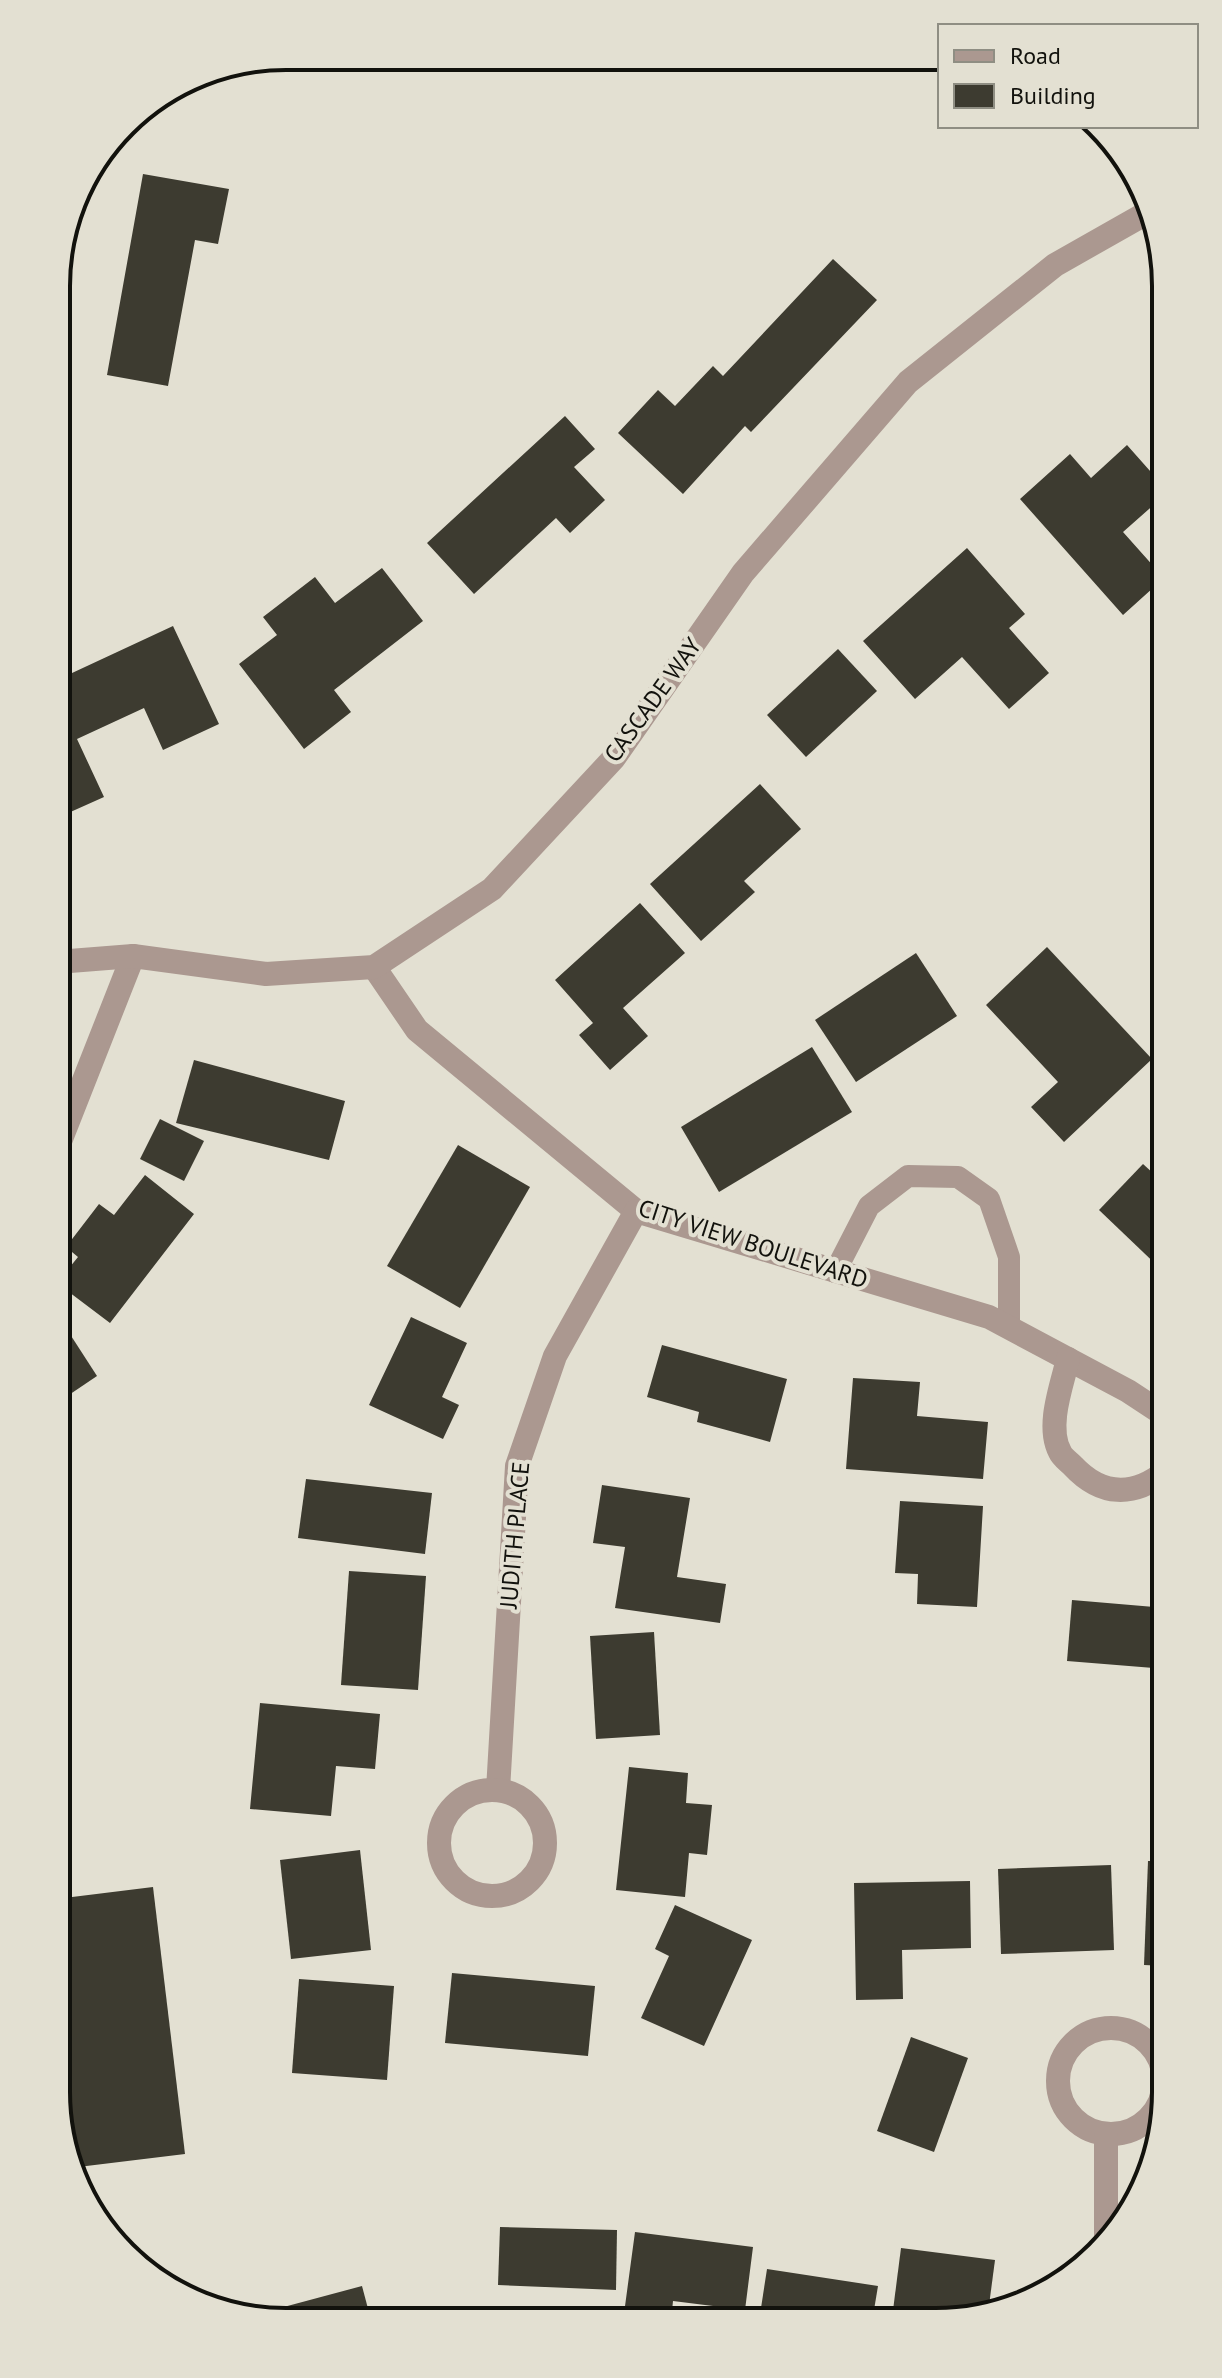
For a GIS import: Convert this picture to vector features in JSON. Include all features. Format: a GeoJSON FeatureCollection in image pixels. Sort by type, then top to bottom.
{"type":"FeatureCollection","features":[{"type":"Feature","properties":{"kind":"street","name":"CASCADE WAY"},"geometry":{"type":"LineString","coordinates":[[70,961],[133,956],[266,974],[374,967],[492,889],[614,758],[743,573],[908,382],[1055,265],[1141,216]]}},
{"type":"Feature","properties":{"kind":"street"},"geometry":{"type":"LineString","coordinates":[[70,1116],[133,956]]}},
{"type":"Feature","properties":{"kind":"street","name":"CITY VIEW BOULEVARD"},"geometry":{"type":"LineString","coordinates":[[374,967],[417,1030],[636,1211],[989,1317],[1152,1408]]}},
{"type":"Feature","properties":{"kind":"street","name":"JUDITH PLACE"},"geometry":{"type":"LineString","coordinates":[[498,1790],[517,1466],[555,1356],[636,1211]]}},
{"type":"Feature","properties":{"kind":"street"},"geometry":{"type":"LineString","coordinates":[[1068,1359],[1055,1419],[1059,1451],[1089,1483],[1117,1492],[1152,1480]]}},
{"type":"Feature","properties":{"kind":"street"},"geometry":{"type":"LineString","coordinates":[[498,1790],[515,1795],[530,1806],[541,1822],[545,1845],[541,1863],[530,1881],[500,1896],[482,1896],[455,1882],[443,1865],[438,1847],[443,1820],[455,1805],[479,1791],[498,1790]]}},
{"type":"Feature","properties":{"kind":"street"},"geometry":{"type":"LineString","coordinates":[[1150,2117],[1139,2128],[1106,2136],[1083,2127],[1067,2111],[1057,2081],[1066,2052],[1079,2038],[1094,2030],[1113,2027],[1134,2032],[1152,2046]]}},
{"type":"Feature","properties":{"kind":"street"},"geometry":{"type":"LineString","coordinates":[[1106,2136],[1106,2224]]}},
{"type":"Feature","properties":{"kind":"lane"},"geometry":{"type":"LineString","coordinates":[[835,1272],[869,1206],[908,1176],[958,1177],[989,1199],[1009,1257],[1009,1327]]}},
{"type":"Feature","properties":{"kind":"building"},"geometry":{"type":"Polygon","coordinates":[[[143,174],[229,189],[218,244],[195,240],[168,386],[107,375],[143,174]]]}},
{"type":"Feature","properties":{"kind":"building"},"geometry":{"type":"Polygon","coordinates":[[[833,259],[877,300],[751,432],[745,426],[683,494],[618,433],[658,390],[675,406],[713,366],[723,376],[833,259]]]}},
{"type":"Feature","properties":{"kind":"building"},"geometry":{"type":"Polygon","coordinates":[[[565,416],[595,449],[574,467],[605,500],[570,533],[556,518],[474,594],[427,543],[565,416]]]}},
{"type":"Feature","properties":{"kind":"building"},"geometry":{"type":"Polygon","coordinates":[[[1127,445],[1152,473],[1152,506],[1123,532],[1152,565],[1152,589],[1123,615],[1020,499],[1070,454],[1091,478],[1127,445]]]}},
{"type":"Feature","properties":{"kind":"building"},"geometry":{"type":"Polygon","coordinates":[[[967,548],[1025,614],[1009,628],[1049,673],[1009,709],[962,657],[915,699],[863,641],[967,548]]]}},
{"type":"Feature","properties":{"kind":"building"},"geometry":{"type":"Polygon","coordinates":[[[382,568],[423,621],[334,690],[351,712],[304,749],[239,664],[277,635],[263,617],[315,577],[335,603],[382,568]]]}},
{"type":"Feature","properties":{"kind":"building"},"geometry":{"type":"Polygon","coordinates":[[[173,626],[219,724],[163,750],[144,708],[77,739],[104,797],[70,812],[70,674],[173,626]]]}},
{"type":"Feature","properties":{"kind":"building"},"geometry":{"type":"Polygon","coordinates":[[[838,649],[877,691],[806,757],[767,715],[838,649]]]}},
{"type":"Feature","properties":{"kind":"building"},"geometry":{"type":"Polygon","coordinates":[[[760,784],[801,829],[744,881],[755,892],[701,941],[650,884],[760,784]]]}},
{"type":"Feature","properties":{"kind":"building"},"geometry":{"type":"Polygon","coordinates":[[[640,903],[685,953],[623,1008],[648,1036],[610,1070],[579,1035],[593,1023],[555,980],[640,903]]]}},
{"type":"Feature","properties":{"kind":"building"},"geometry":{"type":"Polygon","coordinates":[[[1047,947],[1152,1059],[1064,1142],[1031,1107],[1058,1082],[986,1005],[1047,947]]]}},
{"type":"Feature","properties":{"kind":"building"},"geometry":{"type":"Polygon","coordinates":[[[916,953],[957,1016],[856,1082],[815,1020],[916,953]]]}},
{"type":"Feature","properties":{"kind":"building"},"geometry":{"type":"Polygon","coordinates":[[[812,1047],[852,1112],[719,1192],[681,1127],[812,1047]]]}},
{"type":"Feature","properties":{"kind":"building"},"geometry":{"type":"Polygon","coordinates":[[[194,1060],[345,1101],[329,1160],[176,1123],[194,1060]]]}},
{"type":"Feature","properties":{"kind":"building"},"geometry":{"type":"Polygon","coordinates":[[[160,1119],[204,1141],[184,1181],[140,1159],[160,1119]]]}},
{"type":"Feature","properties":{"kind":"building"},"geometry":{"type":"Polygon","coordinates":[[[458,1145],[530,1187],[460,1308],[387,1266],[458,1145]]]}},
{"type":"Feature","properties":{"kind":"building"},"geometry":{"type":"Polygon","coordinates":[[[1143,1164],[1152,1172],[1152,1261],[1099,1210],[1143,1164]]]}},
{"type":"Feature","properties":{"kind":"building"},"geometry":{"type":"Polygon","coordinates":[[[145,1175],[194,1214],[110,1323],[70,1293],[70,1267],[78,1257],[70,1250],[70,1242],[99,1204],[114,1215],[145,1175]]]}},
{"type":"Feature","properties":{"kind":"building"},"geometry":{"type":"Polygon","coordinates":[[[411,1317],[467,1343],[442,1397],[459,1405],[443,1439],[369,1405],[411,1317]]]}},
{"type":"Feature","properties":{"kind":"building"},"geometry":{"type":"Polygon","coordinates":[[[70,1334],[97,1376],[70,1394],[70,1334]]]}},
{"type":"Feature","properties":{"kind":"building"},"geometry":{"type":"Polygon","coordinates":[[[662,1345],[787,1379],[770,1442],[697,1422],[699,1412],[647,1397],[662,1345]]]}},
{"type":"Feature","properties":{"kind":"building"},"geometry":{"type":"Polygon","coordinates":[[[853,1378],[920,1382],[917,1416],[988,1422],[983,1479],[846,1469],[853,1378]]]}},
{"type":"Feature","properties":{"kind":"building"},"geometry":{"type":"Polygon","coordinates":[[[306,1479],[432,1493],[425,1554],[298,1538],[306,1479]]]}},
{"type":"Feature","properties":{"kind":"building"},"geometry":{"type":"Polygon","coordinates":[[[602,1485],[690,1498],[677,1577],[726,1584],[720,1623],[615,1608],[625,1547],[593,1543],[602,1485]]]}},
{"type":"Feature","properties":{"kind":"building"},"geometry":{"type":"Polygon","coordinates":[[[900,1501],[983,1506],[977,1607],[917,1604],[918,1574],[895,1573],[900,1501]]]}},
{"type":"Feature","properties":{"kind":"building"},"geometry":{"type":"Polygon","coordinates":[[[349,1571],[426,1576],[418,1690],[341,1685],[349,1571]]]}},
{"type":"Feature","properties":{"kind":"building"},"geometry":{"type":"Polygon","coordinates":[[[1072,1600],[1152,1607],[1152,1668],[1067,1661],[1072,1600]]]}},
{"type":"Feature","properties":{"kind":"building"},"geometry":{"type":"Polygon","coordinates":[[[654,1632],[660,1735],[596,1739],[590,1636],[654,1632]]]}},
{"type":"Feature","properties":{"kind":"building"},"geometry":{"type":"Polygon","coordinates":[[[260,1703],[380,1714],[375,1769],[336,1766],[331,1816],[250,1809],[260,1703]]]}},
{"type":"Feature","properties":{"kind":"building"},"geometry":{"type":"Polygon","coordinates":[[[629,1767],[688,1773],[686,1803],[712,1805],[707,1855],[689,1853],[685,1897],[616,1890],[629,1767]]]}},
{"type":"Feature","properties":{"kind":"building"},"geometry":{"type":"Polygon","coordinates":[[[360,1850],[371,1950],[291,1959],[280,1860],[360,1850]]]}},
{"type":"Feature","properties":{"kind":"building"},"geometry":{"type":"Polygon","coordinates":[[[1148,1861],[1152,1861],[1152,1965],[1144,1965],[1148,1861]]]}},
{"type":"Feature","properties":{"kind":"building"},"geometry":{"type":"Polygon","coordinates":[[[1111,1865],[1114,1950],[1001,1954],[998,1869],[1111,1865]]]}},
{"type":"Feature","properties":{"kind":"building"},"geometry":{"type":"Polygon","coordinates":[[[970,1881],[971,1948],[902,1950],[903,1999],[856,2000],[854,1883],[970,1881]]]}},
{"type":"Feature","properties":{"kind":"building"},"geometry":{"type":"Polygon","coordinates":[[[153,1887],[185,2154],[83,2166],[72,2120],[70,2092],[70,1897],[153,1887]]]}},
{"type":"Feature","properties":{"kind":"building"},"geometry":{"type":"Polygon","coordinates":[[[675,1905],[752,1940],[704,2046],[641,2018],[669,1956],[655,1949],[675,1905]]]}},
{"type":"Feature","properties":{"kind":"building"},"geometry":{"type":"Polygon","coordinates":[[[452,1973],[595,1986],[588,2056],[445,2043],[452,1973]]]}},
{"type":"Feature","properties":{"kind":"building"},"geometry":{"type":"Polygon","coordinates":[[[299,1979],[394,1986],[387,2080],[292,2073],[299,1979]]]}},
{"type":"Feature","properties":{"kind":"building"},"geometry":{"type":"Polygon","coordinates":[[[911,2037],[968,2058],[934,2152],[877,2131],[911,2037]]]}},
{"type":"Feature","properties":{"kind":"building"},"geometry":{"type":"Polygon","coordinates":[[[500,2227],[617,2230],[616,2290],[498,2285],[500,2227]]]}},
{"type":"Feature","properties":{"kind":"building"},"geometry":{"type":"Polygon","coordinates":[[[635,2232],[753,2247],[745,2308],[673,2301],[672,2308],[625,2308],[635,2232]]]}},
{"type":"Feature","properties":{"kind":"building"},"geometry":{"type":"Polygon","coordinates":[[[901,2248],[995,2260],[990,2301],[936,2308],[893,2308],[901,2248]]]}},
{"type":"Feature","properties":{"kind":"building"},"geometry":{"type":"Polygon","coordinates":[[[767,2269],[878,2286],[874,2308],[761,2308],[767,2269]]]}},
{"type":"Feature","properties":{"kind":"building"},"geometry":{"type":"Polygon","coordinates":[[[362,2286],[368,2308],[286,2308],[281,2308],[362,2286]]]}}]}
